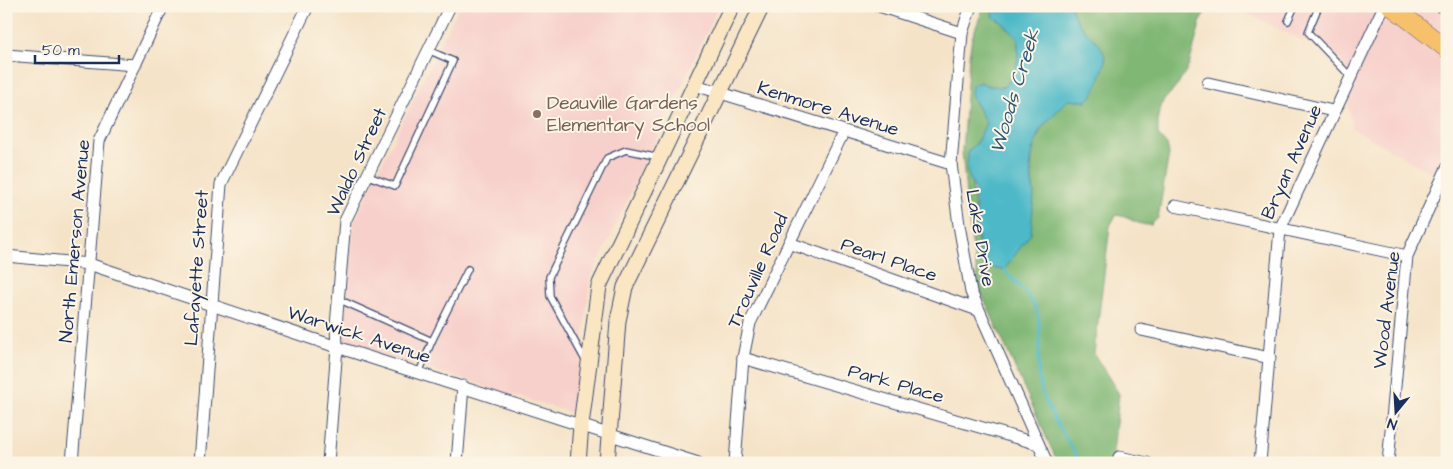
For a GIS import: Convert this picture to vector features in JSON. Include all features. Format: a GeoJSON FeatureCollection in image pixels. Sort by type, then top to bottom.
{"type":"FeatureCollection","features":[{"type":"Feature","properties":{"kind":"main road"},"geometry":{"type":"LineString","coordinates":[[1391,7],[1447,49]]}},
{"type":"Feature","properties":{"kind":"street","name":"North Emerson Avenue"},"geometry":{"type":"LineString","coordinates":[[72,463],[99,141],[163,6]]}},
{"type":"Feature","properties":{"kind":"street","name":"Lafayette Street"},"geometry":{"type":"LineString","coordinates":[[200,463],[221,184],[308,6]]}},
{"type":"Feature","properties":{"kind":"street"},"geometry":{"type":"LineString","coordinates":[[578,463],[599,286],[732,6]]}},
{"type":"Feature","properties":{"kind":"street"},"geometry":{"type":"LineString","coordinates":[[608,463],[618,321],[624,287],[762,6]]}},
{"type":"Feature","properties":{"kind":"street"},"geometry":{"type":"LineString","coordinates":[[879,6],[962,33]]}},
{"type":"Feature","properties":{"kind":"street","name":"Lake Drive"},"geometry":{"type":"LineString","coordinates":[[971,6],[962,33],[951,164],[953,189],[971,292],[1048,463]]}},
{"type":"Feature","properties":{"kind":"street","name":"Waldo Street"},"geometry":{"type":"LineString","coordinates":[[328,463],[337,347],[336,326],[345,221],[448,7]]}},
{"type":"Feature","properties":{"kind":"street","name":"Bryan Avenue"},"geometry":{"type":"LineString","coordinates":[[1260,463],[1280,229],[1350,76],[1391,7]]}},
{"type":"Feature","properties":{"kind":"street"},"geometry":{"type":"LineString","coordinates":[[6,55],[135,65]]}},
{"type":"Feature","properties":{"kind":"street"},"geometry":{"type":"LineString","coordinates":[[1208,83],[1333,111]]}},
{"type":"Feature","properties":{"kind":"street","name":"Kenmore Avenue"},"geometry":{"type":"LineString","coordinates":[[694,85],[843,133],[951,164]]}},
{"type":"Feature","properties":{"kind":"street","name":"Trouville Road"},"geometry":{"type":"LineString","coordinates":[[735,463],[743,358],[750,323],[843,133]]}},
{"type":"Feature","properties":{"kind":"street","name":"Wood Avenue"},"geometry":{"type":"LineString","coordinates":[[1388,463],[1407,256],[1447,168]]}},
{"type":"Feature","properties":{"kind":"street"},"geometry":{"type":"LineString","coordinates":[[1175,206],[1407,256]]}},
{"type":"Feature","properties":{"kind":"street","name":"Pearl Place"},"geometry":{"type":"LineString","coordinates":[[789,243],[978,310]]}},
{"type":"Feature","properties":{"kind":"street","name":"Warwick Avenue"},"geometry":{"type":"LineString","coordinates":[[6,256],[90,264],[337,347],[698,463]]}},
{"type":"Feature","properties":{"kind":"street"},"geometry":{"type":"LineString","coordinates":[[1140,330],[1270,358]]}},
{"type":"Feature","properties":{"kind":"street","name":"Park Place"},"geometry":{"type":"LineString","coordinates":[[743,358],[1038,444]]}},
{"type":"Feature","properties":{"kind":"street"},"geometry":{"type":"LineString","coordinates":[[456,463],[463,386]]}},
{"type":"Feature","properties":{"kind":"street"},"geometry":{"type":"LineString","coordinates":[[1119,456],[1147,463]]}},
{"type":"Feature","properties":{"kind":"lane"},"geometry":{"type":"LineString","coordinates":[[1288,21],[1295,6]]}},
{"type":"Feature","properties":{"kind":"lane"},"geometry":{"type":"LineString","coordinates":[[1319,6],[1308,32],[1350,76]]}},
{"type":"Feature","properties":{"kind":"lane"},"geometry":{"type":"LineString","coordinates":[[1436,6],[1446,12]]}},
{"type":"Feature","properties":{"kind":"lane"},"geometry":{"type":"LineString","coordinates":[[368,176],[395,186],[453,61],[428,50]]}},
{"type":"Feature","properties":{"kind":"lane"},"geometry":{"type":"LineString","coordinates":[[588,366],[550,296],[550,276],[607,158],[626,150],[661,157]]}},
{"type":"Feature","properties":{"kind":"lane"},"geometry":{"type":"LineString","coordinates":[[419,373],[432,341],[468,269]]}},
{"type":"Feature","properties":{"kind":"lane"},"geometry":{"type":"LineString","coordinates":[[338,299],[432,341]]}},
{"type":"Feature","properties":{"kind":"shaded area","name":"Deauville Gardens Elementary School"},"geometry":{"type":"Polygon","coordinates":[[[459,6],[719,6],[590,279],[575,414],[343,342],[354,221],[459,6]]]}},
{"type":"Feature","properties":{"kind":"shaded area"},"geometry":{"type":"Polygon","coordinates":[[[1232,6],[1447,6],[1447,182],[1352,128],[1341,59],[1232,6]]]}},
{"type":"Feature","properties":{"kind":"green space"},"geometry":{"type":"Polygon","coordinates":[[[984,6],[995,6],[992,16],[1003,23],[1018,39],[1018,53],[1017,65],[1013,76],[1004,87],[989,86],[980,82],[979,110],[986,123],[976,144],[968,151],[980,258],[1034,193],[1032,177],[1033,152],[1040,131],[1056,111],[1068,100],[1087,101],[1100,45],[1078,24],[1071,6],[1208,6],[1201,20],[1189,65],[1178,85],[1163,101],[1158,116],[1158,135],[1167,145],[1169,154],[1158,218],[1151,225],[1146,225],[1116,215],[1110,226],[1094,354],[1119,394],[1113,453],[1116,463],[1058,463],[979,288],[968,216],[962,151],[969,56],[972,38],[984,6]]]}},
{"type":"Feature","properties":{"kind":"water"},"geometry":{"type":"Polygon","coordinates":[[[995,6],[1071,6],[1074,15],[1083,29],[1100,46],[1105,60],[1097,87],[1087,101],[1068,100],[1040,129],[1032,151],[1030,170],[1034,193],[1031,233],[1004,270],[991,268],[980,258],[974,188],[967,172],[968,151],[976,144],[986,123],[971,96],[972,85],[980,82],[989,86],[1004,87],[1013,76],[1017,65],[1018,39],[1003,23],[992,16],[995,6]]]}},
{"type":"Feature","properties":{"kind":"waterway","name":"Woods Creek"},"geometry":{"type":"LineString","coordinates":[[1004,266],[1004,270],[1035,306],[1040,330],[1038,369],[1041,388],[1053,416],[1081,463]]}},
{"type":"Feature","properties":{"kind":"place","name":"Deauville Gardens Elementary School"},"geometry":{"type":"Point","coordinates":[537,114]}}]}
